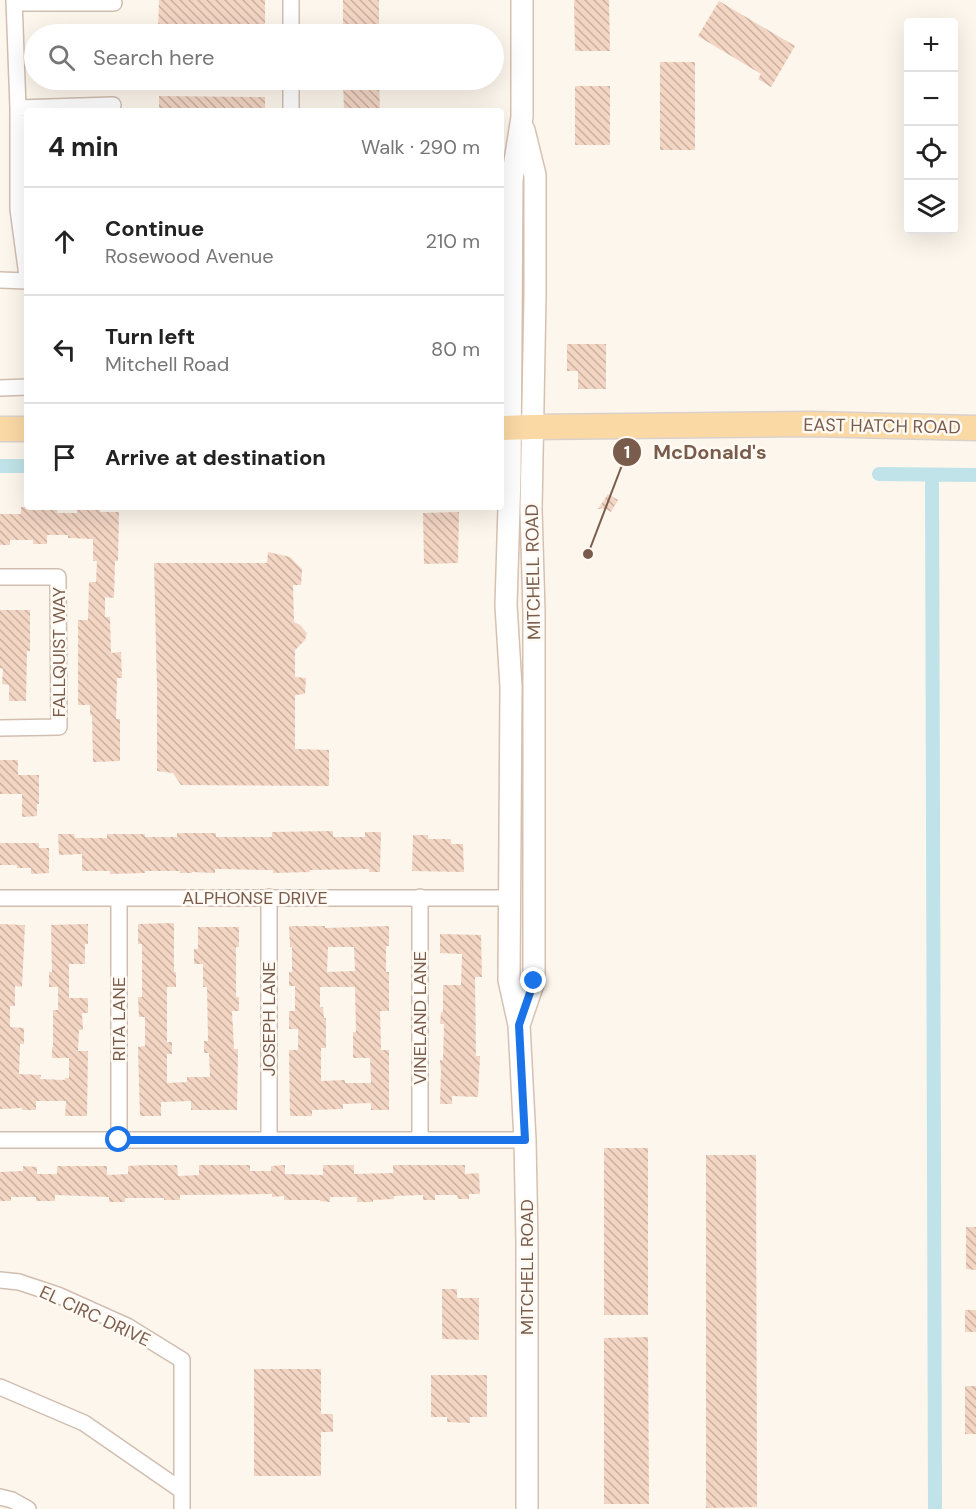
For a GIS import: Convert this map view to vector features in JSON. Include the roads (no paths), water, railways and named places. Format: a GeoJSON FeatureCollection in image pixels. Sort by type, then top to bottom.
{"type":"FeatureCollection","features":[{"type":"Feature","properties":{"kind":"main road","name":"MITCHELL ROAD"},"geometry":{"type":"LineString","coordinates":[[522,0],[522,117],[535,176],[515,428],[506,605],[511,687],[509,980],[519,1025],[525,1140],[527,1509]]}},
{"type":"Feature","properties":{"kind":"main road","name":"MITCHELL ROAD"},"geometry":{"type":"LineString","coordinates":[[519,1025],[534,981],[534,612],[531,509],[515,428],[506,179],[522,117]]}},
{"type":"Feature","properties":{"kind":"main road","name":"EAST HATCH ROAD"},"geometry":{"type":"LineString","coordinates":[[515,428],[811,424],[976,428]]}},
{"type":"Feature","properties":{"kind":"main road"},"geometry":{"type":"LineString","coordinates":[[0,429],[24,429]]}},
{"type":"Feature","properties":{"kind":"street"},"geometry":{"type":"LineString","coordinates":[[291,0],[291,24]]}},
{"type":"Feature","properties":{"kind":"street"},"geometry":{"type":"LineString","coordinates":[[24,236],[14,2],[114,3]]}},
{"type":"Feature","properties":{"kind":"street"},"geometry":{"type":"LineString","coordinates":[[291,90],[291,108]]}},
{"type":"Feature","properties":{"kind":"street"},"geometry":{"type":"LineString","coordinates":[[18,108],[113,105]]}},
{"type":"Feature","properties":{"kind":"street"},"geometry":{"type":"LineString","coordinates":[[0,280],[24,278]]}},
{"type":"Feature","properties":{"kind":"street"},"geometry":{"type":"LineString","coordinates":[[0,388],[24,387]]}},
{"type":"Feature","properties":{"kind":"street","name":"FALLQUIST WAY"},"geometry":{"type":"LineString","coordinates":[[0,577],[58,577],[59,727],[0,728]]}},
{"type":"Feature","properties":{"kind":"street","name":"JOSEPH LANE"},"geometry":{"type":"LineString","coordinates":[[269,897],[269,1140]]}},
{"type":"Feature","properties":{"kind":"street","name":"VINELAND LANE"},"geometry":{"type":"LineString","coordinates":[[420,897],[420,1140]]}},
{"type":"Feature","properties":{"kind":"street","name":"ALPHONSE DRIVE"},"geometry":{"type":"LineString","coordinates":[[0,898],[510,898]]}},
{"type":"Feature","properties":{"kind":"street","name":"RITA LANE"},"geometry":{"type":"LineString","coordinates":[[119,898],[119,1140]]}},
{"type":"Feature","properties":{"kind":"street"},"geometry":{"type":"LineString","coordinates":[[0,1140],[525,1140]]}},
{"type":"Feature","properties":{"kind":"street","name":"EL CIRC DRIVE"},"geometry":{"type":"LineString","coordinates":[[0,1280],[19,1282],[68,1299],[127,1326],[182,1360],[182,1509]]}},
{"type":"Feature","properties":{"kind":"street"},"geometry":{"type":"LineString","coordinates":[[0,1388],[84,1423],[182,1490]]}},
{"type":"Feature","properties":{"kind":"street"},"geometry":{"type":"LineString","coordinates":[[0,1497],[12,1500],[28,1509]]}},
{"type":"Feature","properties":{"kind":"waterway"},"geometry":{"type":"LineString","coordinates":[[0,466],[24,466]]}},
{"type":"Feature","properties":{"kind":"waterway"},"geometry":{"type":"LineString","coordinates":[[879,474],[976,475]]}},
{"type":"Feature","properties":{"kind":"waterway"},"geometry":{"type":"LineString","coordinates":[[932,475],[935,1509]]}},
{"type":"Feature","properties":{"kind":"place","name":"McDonald's"},"geometry":{"type":"Point","coordinates":[588,554]}}]}
